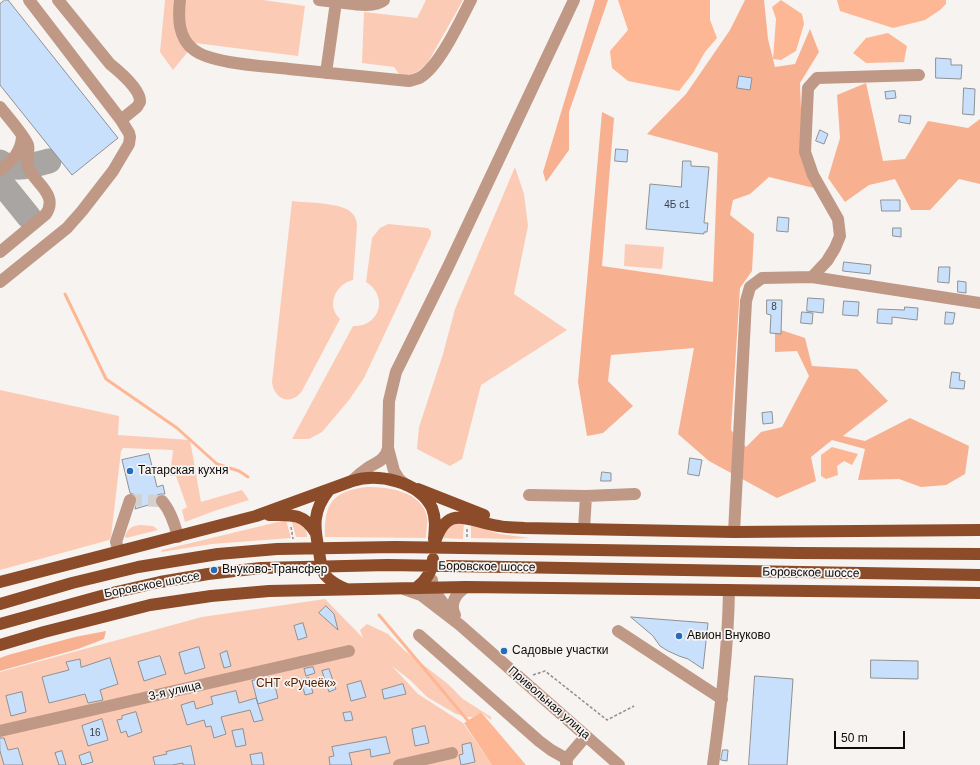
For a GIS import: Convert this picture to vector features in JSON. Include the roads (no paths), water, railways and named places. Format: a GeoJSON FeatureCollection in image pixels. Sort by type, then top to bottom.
{"type":"FeatureCollection","features":[{"type":"Feature","properties":{"kind":"main road"},"geometry":{"type":"LineString","coordinates":[[0,582],[258,515],[352,481],[367,478],[392,481],[430,493],[513,527]]}},
{"type":"Feature","properties":{"kind":"main road"},"geometry":{"type":"LineString","coordinates":[[407,486],[422,494],[431,507],[434,518],[433,563],[424,581],[416,588]]}},
{"type":"Feature","properties":{"kind":"main road"},"geometry":{"type":"LineString","coordinates":[[328,490],[319,504],[315,532],[324,572],[329,578],[347,589]]}},
{"type":"Feature","properties":{"kind":"main road"},"geometry":{"type":"LineString","coordinates":[[258,515],[296,516],[307,521],[315,532]]}},
{"type":"Feature","properties":{"kind":"main road"},"geometry":{"type":"LineString","coordinates":[[434,545],[438,533],[443,526],[453,519],[467,517],[498,526],[584,530],[734,532],[980,530]]}},
{"type":"Feature","properties":{"kind":"main road","name":"Боровское шоссе"},"geometry":{"type":"LineString","coordinates":[[0,604],[72,583],[138,567],[218,554],[265,550],[395,547],[980,554]]}},
{"type":"Feature","properties":{"kind":"main road","name":"Боровское шоссе"},"geometry":{"type":"LineString","coordinates":[[0,624],[53,608],[148,584],[208,574],[261,568],[404,566],[980,575]]}},
{"type":"Feature","properties":{"kind":"main road"},"geometry":{"type":"LineString","coordinates":[[0,645],[125,611],[167,602],[211,596],[269,591],[466,587],[980,593]]}},
{"type":"Feature","properties":{"kind":"street"},"geometry":{"type":"LineString","coordinates":[[0,282],[67,228],[113,171],[129,144],[130,137],[121,120],[29,0]]}},
{"type":"Feature","properties":{"kind":"street"},"geometry":{"type":"LineString","coordinates":[[58,0],[110,64],[121,72],[139,95],[140,102],[137,107],[121,120]]}},
{"type":"Feature","properties":{"kind":"street"},"geometry":{"type":"LineString","coordinates":[[180,0],[178,19],[186,42],[202,55],[213,59],[326,73],[410,81],[421,78],[429,71],[438,59],[471,0]]}},
{"type":"Feature","properties":{"kind":"street"},"geometry":{"type":"LineString","coordinates":[[319,0],[372,5],[378,4],[384,0]]}},
{"type":"Feature","properties":{"kind":"street"},"geometry":{"type":"LineString","coordinates":[[352,481],[366,469],[382,460],[386,455],[388,448],[389,402],[392,385],[399,365],[448,267],[574,0]]}},
{"type":"Feature","properties":{"kind":"street"},"geometry":{"type":"LineString","coordinates":[[326,73],[336,2]]}},
{"type":"Feature","properties":{"kind":"street"},"geometry":{"type":"LineString","coordinates":[[812,277],[831,254],[840,236],[838,219],[813,175],[805,152],[808,88],[817,78],[919,76]]}},
{"type":"Feature","properties":{"kind":"street"},"geometry":{"type":"LineString","coordinates":[[0,107],[28,146],[27,166],[51,201],[46,214],[0,252]]}},
{"type":"Feature","properties":{"kind":"street"},"geometry":{"type":"LineString","coordinates":[[0,170],[17,155],[22,144],[22,137]]}},
{"type":"Feature","properties":{"kind":"street"},"geometry":{"type":"LineString","coordinates":[[734,532],[746,301],[750,287],[762,278],[812,277],[980,303]]}},
{"type":"Feature","properties":{"kind":"street"},"geometry":{"type":"LineString","coordinates":[[388,448],[394,471],[399,479],[407,486]]}},
{"type":"Feature","properties":{"kind":"street"},"geometry":{"type":"LineString","coordinates":[[529,495],[586,496],[635,494]]}},
{"type":"Feature","properties":{"kind":"street"},"geometry":{"type":"LineString","coordinates":[[584,530],[586,496]]}},
{"type":"Feature","properties":{"kind":"street"},"geometry":{"type":"LineString","coordinates":[[119,551],[116,542],[128,501],[130,500]]}},
{"type":"Feature","properties":{"kind":"street"},"geometry":{"type":"LineString","coordinates":[[162,501],[176,527],[178,536]]}},
{"type":"Feature","properties":{"kind":"street"},"geometry":{"type":"LineString","coordinates":[[433,563],[432,588],[460,625]]}},
{"type":"Feature","properties":{"kind":"street"},"geometry":{"type":"LineString","coordinates":[[460,625],[453,612],[452,606],[459,593],[466,587]]}},
{"type":"Feature","properties":{"kind":"street"},"geometry":{"type":"LineString","coordinates":[[391,588],[412,591],[421,595],[460,625]]}},
{"type":"Feature","properties":{"kind":"street"},"geometry":{"type":"LineString","coordinates":[[713,765],[722,699],[729,590]]}},
{"type":"Feature","properties":{"kind":"street","name":"Привольная улица"},"geometry":{"type":"LineString","coordinates":[[460,625],[619,765]]}},
{"type":"Feature","properties":{"kind":"street"},"geometry":{"type":"LineString","coordinates":[[618,631],[722,699]]}},
{"type":"Feature","properties":{"kind":"street"},"geometry":{"type":"LineString","coordinates":[[419,635],[539,740],[567,762],[586,736]]}},
{"type":"Feature","properties":{"kind":"street","name":"3-я улица"},"geometry":{"type":"LineString","coordinates":[[0,731],[349,651]]}},
{"type":"Feature","properties":{"kind":"street"},"geometry":{"type":"LineString","coordinates":[[399,765],[452,754]]}},
{"type":"Feature","properties":{"kind":"waterway"},"geometry":{"type":"LineString","coordinates":[[65,294],[106,379],[177,428],[217,464],[239,471],[248,477]]}},
{"type":"Feature","properties":{"kind":"waterway"},"geometry":{"type":"LineString","coordinates":[[379,615],[469,722]]}},
{"type":"Feature","properties":{"kind":"tunnel"},"geometry":{"type":"LineString","coordinates":[[130,500],[162,501]]}},
{"type":"Feature","properties":{"kind":"place","name":"Татарская кухня"},"geometry":{"type":"Point","coordinates":[130,471]}},
{"type":"Feature","properties":{"kind":"place","name":"Внуково-Трансфер"},"geometry":{"type":"Point","coordinates":[214,570]}},
{"type":"Feature","properties":{"kind":"place","name":"Авион Внуково"},"geometry":{"type":"Point","coordinates":[679,636]}},
{"type":"Feature","properties":{"kind":"place","name":"Садовые участки"},"geometry":{"type":"Point","coordinates":[504,651]}},
{"type":"Feature","properties":{"kind":"park label","name":"СНТ «Ручеёк»"},"geometry":{"type":"Point","coordinates":[296,684]}}]}
